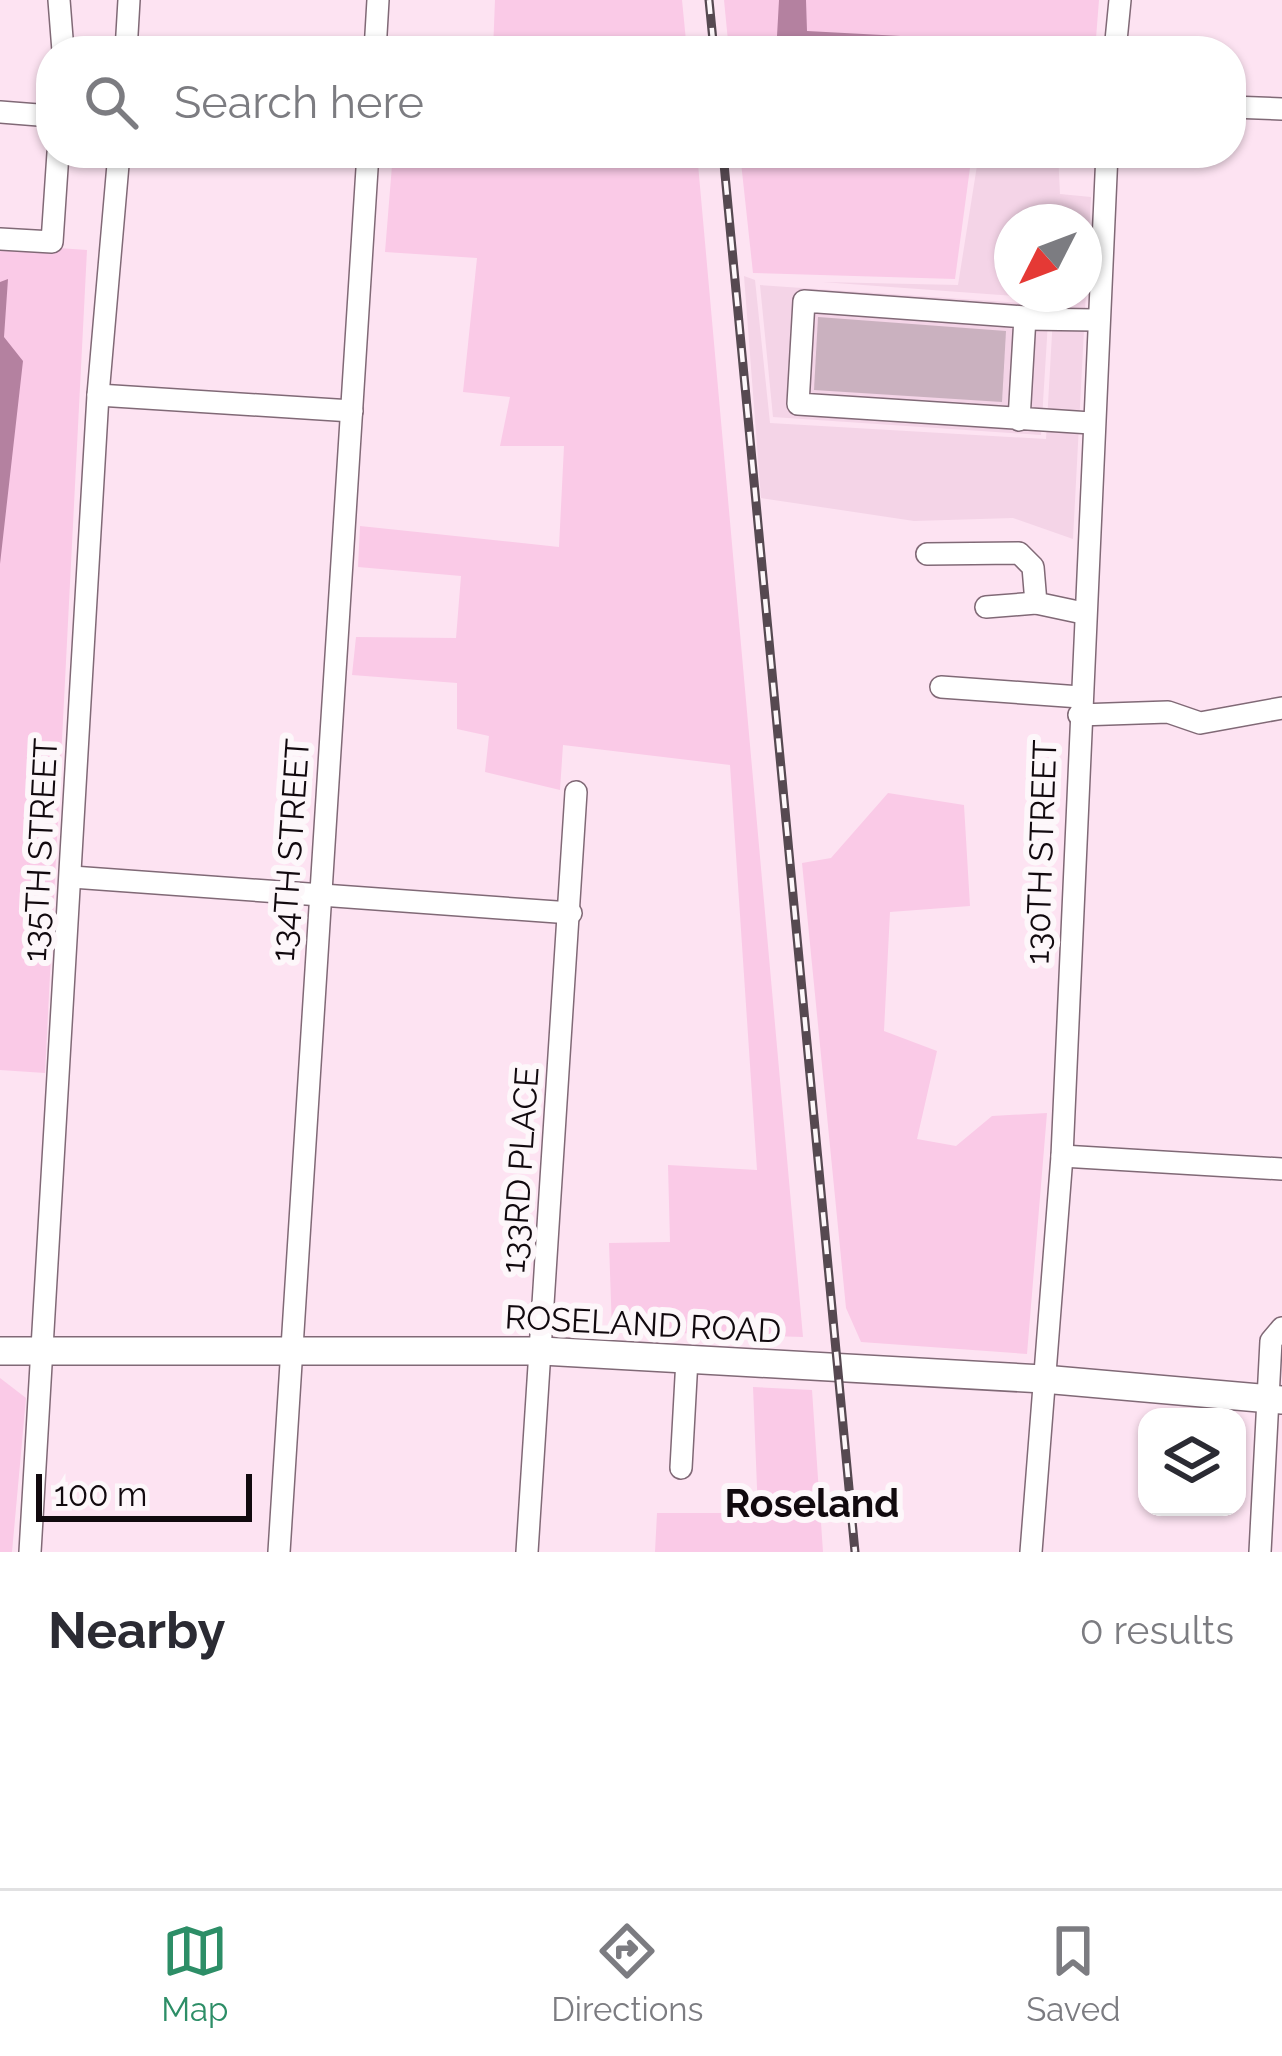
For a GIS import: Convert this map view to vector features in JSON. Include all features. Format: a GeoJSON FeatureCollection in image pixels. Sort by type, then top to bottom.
{"type":"FeatureCollection","features":[{"type":"Feature","properties":{"kind":"main road","name":"ROSELAND ROAD"},"geometry":{"type":"LineString","coordinates":[[0,1351],[542,1351],[1043,1379],[1276,1399]]}},
{"type":"Feature","properties":{"kind":"street"},"geometry":{"type":"LineString","coordinates":[[58,0],[62,36]]}},
{"type":"Feature","properties":{"kind":"street"},"geometry":{"type":"LineString","coordinates":[[127,36],[129,0]]}},
{"type":"Feature","properties":{"kind":"street"},"geometry":{"type":"LineString","coordinates":[[376,36],[378,0]]}},
{"type":"Feature","properties":{"kind":"street"},"geometry":{"type":"LineString","coordinates":[[1116,36],[1120,0]]}},
{"type":"Feature","properties":{"kind":"street"},"geometry":{"type":"LineString","coordinates":[[1246,108],[1282,109]]}},
{"type":"Feature","properties":{"kind":"street"},"geometry":{"type":"LineString","coordinates":[[0,112],[36,115]]}},
{"type":"Feature","properties":{"kind":"street"},"geometry":{"type":"LineString","coordinates":[[0,238],[52,242],[57,168]]}},
{"type":"Feature","properties":{"kind":"street","name":"135TH STREET"},"geometry":{"type":"LineString","coordinates":[[30,1552],[98,394],[118,168]]}},
{"type":"Feature","properties":{"kind":"street","name":"134TH STREET"},"geometry":{"type":"LineString","coordinates":[[279,1552],[367,168]]}},
{"type":"Feature","properties":{"kind":"street","name":"130TH STREET"},"geometry":{"type":"LineString","coordinates":[[1030,1552],[1062,1156],[1095,320],[1106,168]]}},
{"type":"Feature","properties":{"kind":"street"},"geometry":{"type":"LineString","coordinates":[[1091,423],[798,404],[804,302],[1095,320]]}},
{"type":"Feature","properties":{"kind":"street"},"geometry":{"type":"LineString","coordinates":[[1019,420],[1025,319]]}},
{"type":"Feature","properties":{"kind":"street"},"geometry":{"type":"LineString","coordinates":[[98,394],[352,411]]}},
{"type":"Feature","properties":{"kind":"street"},"geometry":{"type":"LineString","coordinates":[[927,554],[1019,554],[1033,567],[1036,603]]}},
{"type":"Feature","properties":{"kind":"street"},"geometry":{"type":"LineString","coordinates":[[986,607],[1036,603],[1083,613]]}},
{"type":"Feature","properties":{"kind":"street"},"geometry":{"type":"LineString","coordinates":[[941,687],[1080,706],[1168,712],[1200,724],[1282,708]]}},
{"type":"Feature","properties":{"kind":"street","name":"133RD PLACE"},"geometry":{"type":"LineString","coordinates":[[527,1552],[576,792]]}},
{"type":"Feature","properties":{"kind":"street"},"geometry":{"type":"LineString","coordinates":[[72,877],[571,913]]}},
{"type":"Feature","properties":{"kind":"street"},"geometry":{"type":"LineString","coordinates":[[1062,1156],[1282,1168]]}},
{"type":"Feature","properties":{"kind":"street"},"geometry":{"type":"LineString","coordinates":[[1260,1552],[1276,1399],[1271,1341],[1282,1328]]}},
{"type":"Feature","properties":{"kind":"street"},"geometry":{"type":"LineString","coordinates":[[681,1468],[687,1359]]}},
{"type":"Feature","properties":{"kind":"shaded area"},"geometry":{"type":"Polygon","coordinates":[[[495,0],[682,0],[686,36],[494,36],[495,0]]]}},
{"type":"Feature","properties":{"kind":"shaded area"},"geometry":{"type":"Polygon","coordinates":[[[724,0],[1099,0],[1096,36],[728,36],[724,0]]]}},
{"type":"Feature","properties":{"kind":"shaded area"},"geometry":{"type":"Polygon","coordinates":[[[779,0],[806,0],[807,31],[902,36],[777,36],[779,0]]]}},
{"type":"Feature","properties":{"kind":"shaded area"},"geometry":{"type":"Polygon","coordinates":[[[392,168],[698,168],[803,1337],[612,1331],[609,1243],[670,1242],[668,1165],[757,1170],[730,765],[563,745],[560,790],[485,772],[489,736],[457,729],[457,683],[352,675],[356,637],[456,638],[461,576],[358,567],[360,526],[559,547],[564,446],[500,446],[510,397],[463,392],[477,258],[385,252],[392,168]]]}},
{"type":"Feature","properties":{"kind":"shaded area"},"geometry":{"type":"Polygon","coordinates":[[[742,168],[970,168],[955,279],[753,273],[742,168]]]}},
{"type":"Feature","properties":{"kind":"shaded area"},"geometry":{"type":"Polygon","coordinates":[[[977,168],[1059,168],[1060,194],[1091,197],[1091,204],[994,204],[994,295],[822,282],[958,285],[977,168]]]}},
{"type":"Feature","properties":{"kind":"shaded area"},"geometry":{"type":"Polygon","coordinates":[[[0,244],[87,250],[45,1073],[0,1070],[0,244]]]}},
{"type":"Feature","properties":{"kind":"shaded area"},"geometry":{"type":"Polygon","coordinates":[[[744,276],[755,280],[770,423],[1046,439],[1053,312],[1085,312],[1073,539],[1013,518],[914,521],[761,498],[744,276]]]}},
{"type":"Feature","properties":{"kind":"shaded area"},"geometry":{"type":"Polygon","coordinates":[[[8,279],[4,337],[23,361],[0,564],[0,282],[8,279]]]}},
{"type":"Feature","properties":{"kind":"shaded area"},"geometry":{"type":"Polygon","coordinates":[[[760,285],[994,301],[994,312],[1049,312],[1041,435],[773,417],[760,285]]]}},
{"type":"Feature","properties":{"kind":"shaded area"},"geometry":{"type":"Polygon","coordinates":[[[888,793],[964,805],[970,906],[890,912],[884,1031],[937,1051],[917,1139],[956,1146],[992,1116],[1047,1113],[1027,1354],[861,1342],[846,1308],[802,863],[831,858],[888,793]]]}},
{"type":"Feature","properties":{"kind":"shaded area"},"geometry":{"type":"Polygon","coordinates":[[[0,1378],[26,1398],[12,1552],[0,1552],[0,1378]]]}},
{"type":"Feature","properties":{"kind":"shaded area"},"geometry":{"type":"Polygon","coordinates":[[[753,1387],[812,1390],[823,1552],[655,1552],[657,1513],[758,1513],[753,1387]]]}},
{"type":"Feature","properties":{"kind":"building"},"geometry":{"type":"Polygon","coordinates":[[[818,317],[1006,331],[1002,402],[814,390],[818,317]]]}},
{"type":"Feature","properties":{"kind":"railway"},"geometry":{"type":"LineString","coordinates":[[709,0],[713,36]]}},
{"type":"Feature","properties":{"kind":"railway"},"geometry":{"type":"LineString","coordinates":[[724,168],[855,1552]]}},
{"type":"Feature","properties":{"kind":"district","name":"Roseland"},"geometry":{"type":"Point","coordinates":[812,1503]}}]}
